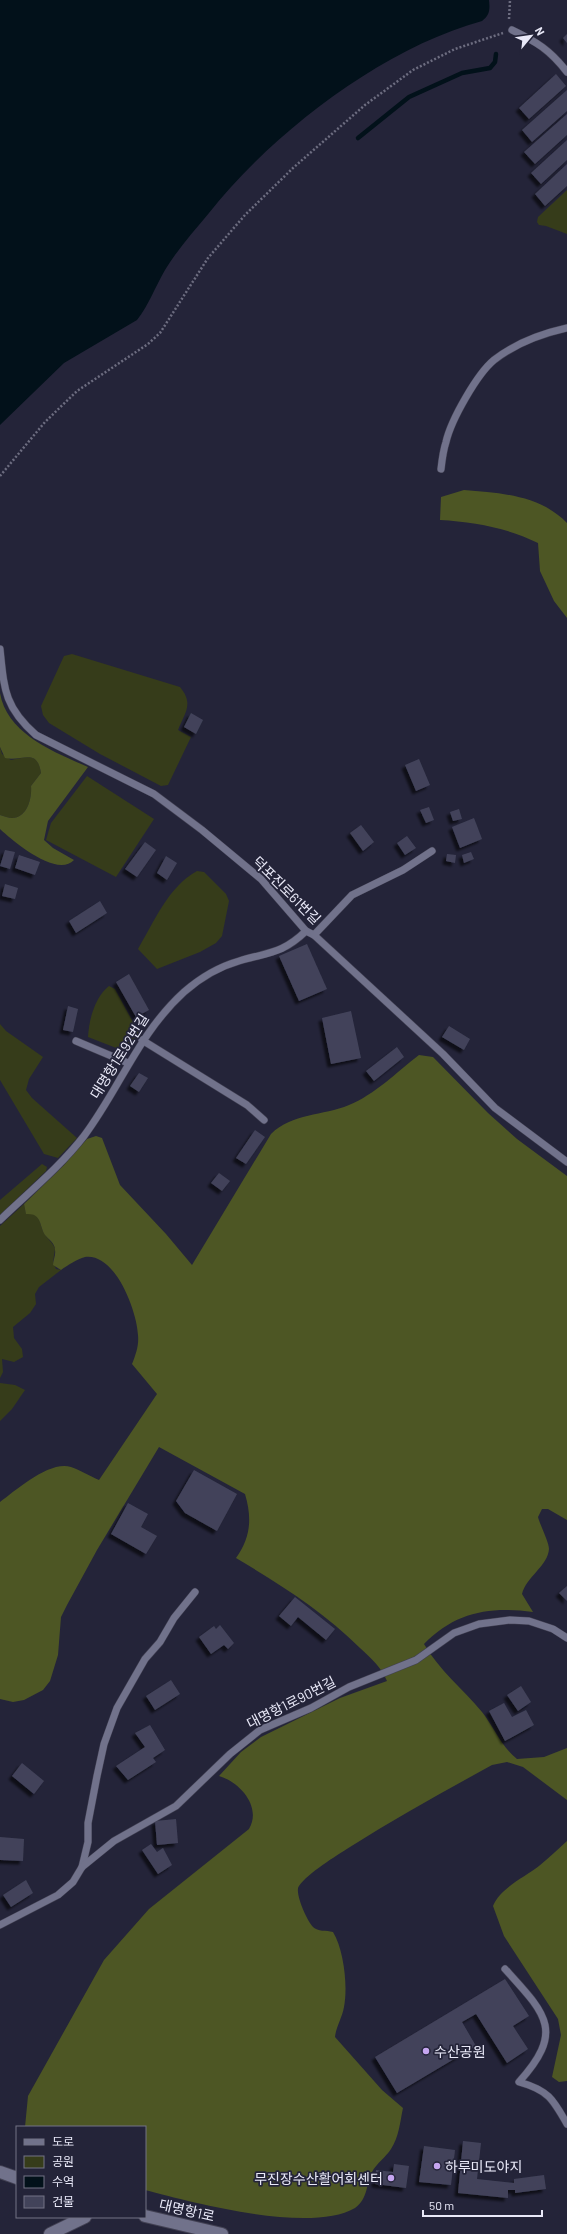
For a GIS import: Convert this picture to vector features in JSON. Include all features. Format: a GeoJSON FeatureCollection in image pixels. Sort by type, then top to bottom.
{"type":"FeatureCollection","features":[{"type":"Feature","properties":{"kind":"street"},"geometry":{"type":"LineString","coordinates":[[0,2172],[16,2178]]}},
{"type":"Feature","properties":{"kind":"street","name":"대명항1로"},"geometry":{"type":"LineString","coordinates":[[146,2216],[222,2234]]}},
{"type":"Feature","properties":{"kind":"street"},"geometry":{"type":"LineString","coordinates":[[50,2234],[83,2218]]}},
{"type":"Feature","properties":{"kind":"lane"},"geometry":{"type":"LineString","coordinates":[[512,30],[540,44],[556,58],[567,72]]}},
{"type":"Feature","properties":{"kind":"lane"},"geometry":{"type":"LineString","coordinates":[[441,469],[446,441],[457,413],[473,386],[493,361],[525,341],[567,328]]}},
{"type":"Feature","properties":{"kind":"lane","name":"덕포진로61번길"},"geometry":{"type":"LineString","coordinates":[[0,649],[4,686],[8,701],[16,716],[25,726],[36,735],[154,794],[202,830],[261,879],[306,931],[314,935],[443,1054],[495,1108],[567,1162]]}},
{"type":"Feature","properties":{"kind":"lane"},"geometry":{"type":"LineString","coordinates":[[314,935],[352,895],[403,870],[432,851]]}},
{"type":"Feature","properties":{"kind":"lane","name":"대명항1로92번길"},"geometry":{"type":"LineString","coordinates":[[0,1220],[63,1160],[84,1136],[142,1040],[169,1007],[197,981],[227,964],[283,949],[306,931]]}},
{"type":"Feature","properties":{"kind":"lane"},"geometry":{"type":"LineString","coordinates":[[142,1040],[247,1105],[264,1120]]}},
{"type":"Feature","properties":{"kind":"lane"},"geometry":{"type":"LineString","coordinates":[[76,1041],[128,1063]]}},
{"type":"Feature","properties":{"kind":"lane"},"geometry":{"type":"LineString","coordinates":[[82,1867],[88,1842],[88,1822],[104,1744],[117,1708],[145,1659],[160,1642],[174,1618],[195,1592]]}},
{"type":"Feature","properties":{"kind":"lane","name":"대명항1로90번길"},"geometry":{"type":"LineString","coordinates":[[0,1925],[58,1895],[73,1882],[82,1867],[114,1841],[176,1806],[230,1754],[260,1730],[311,1708],[349,1687],[416,1660],[440,1642],[467,1627],[492,1621],[529,1621],[553,1629],[567,1638]]}},
{"type":"Feature","properties":{"kind":"lane"},"geometry":{"type":"LineString","coordinates":[[505,1969],[539,2009],[545,2024],[547,2036],[540,2057],[519,2082],[536,2086],[553,2099],[567,2124]]}},
{"type":"Feature","properties":{"kind":"path"},"geometry":{"type":"LineString","coordinates":[[0,476],[45,422],[77,391],[148,344],[160,333],[208,258],[239,221],[280,180],[365,105],[413,70],[431,60],[512,30],[508,19],[510,0]]}},
{"type":"Feature","properties":{"kind":"green space"},"geometry":{"type":"Polygon","coordinates":[[[567,190],[567,234],[539,225],[537,222],[538,217],[567,190]]]}},
{"type":"Feature","properties":{"kind":"green space"},"geometry":{"type":"Polygon","coordinates":[[[464,490],[506,494],[532,501],[545,506],[567,523],[567,618],[554,601],[540,571],[538,543],[515,533],[503,530],[465,522],[440,520],[441,497],[464,490]]]}},
{"type":"Feature","properties":{"kind":"green space"},"geometry":{"type":"Polygon","coordinates":[[[72,654],[180,687],[187,698],[187,708],[178,730],[191,737],[168,785],[161,786],[100,754],[49,723],[43,715],[41,706],[64,656],[72,654]]]}},
{"type":"Feature","properties":{"kind":"green space"},"geometry":{"type":"Polygon","coordinates":[[[0,693],[4,707],[12,720],[22,730],[47,748],[88,767],[48,821],[44,840],[53,848],[74,860],[67,864],[57,865],[47,862],[15,842],[0,829],[0,815],[12,818],[22,815],[25,811],[30,801],[31,786],[41,773],[36,760],[32,758],[5,758],[0,747],[0,693]]]}},
{"type":"Feature","properties":{"kind":"green space"},"geometry":{"type":"Polygon","coordinates":[[[0,747],[2,754],[11,760],[27,757],[34,759],[40,766],[41,773],[31,786],[31,796],[28,806],[22,815],[17,817],[11,818],[0,815],[0,747]]]}},
{"type":"Feature","properties":{"kind":"green space"},"geometry":{"type":"Polygon","coordinates":[[[87,776],[154,819],[116,877],[46,840],[51,823],[87,776]]]}},
{"type":"Feature","properties":{"kind":"green space"},"geometry":{"type":"Polygon","coordinates":[[[197,871],[204,872],[226,894],[229,901],[222,936],[216,943],[200,952],[157,969],[138,949],[170,896],[178,886],[197,871]]]}},
{"type":"Feature","properties":{"kind":"green space"},"geometry":{"type":"Polygon","coordinates":[[[109,986],[115,989],[139,1033],[131,1047],[124,1051],[88,1037],[96,1002],[109,986]]]}},
{"type":"Feature","properties":{"kind":"green space"},"geometry":{"type":"Polygon","coordinates":[[[0,1024],[6,1031],[43,1057],[29,1079],[26,1090],[32,1098],[77,1138],[58,1158],[44,1154],[0,1080],[0,1024]]]}},
{"type":"Feature","properties":{"kind":"green space"},"geometry":{"type":"Polygon","coordinates":[[[419,1055],[433,1057],[488,1113],[517,1139],[567,1176],[567,1520],[548,1509],[542,1509],[538,1517],[548,1542],[549,1549],[545,1561],[528,1582],[522,1594],[533,1612],[502,1610],[474,1614],[461,1618],[448,1625],[424,1644],[444,1671],[482,1712],[506,1748],[517,1759],[544,1757],[567,1748],[567,1800],[523,1767],[507,1762],[492,1765],[402,1815],[350,1847],[315,1870],[299,1886],[298,1894],[310,1924],[317,1930],[333,1932],[340,1948],[346,1989],[343,2011],[335,2037],[382,2090],[403,2108],[396,2140],[389,2152],[374,2169],[370,2177],[365,2196],[355,2208],[335,2215],[310,2218],[252,2214],[146,2190],[146,2126],[25,2126],[28,2096],[104,1960],[149,1909],[249,1829],[253,1812],[247,1796],[227,1779],[219,1776],[241,1752],[261,1737],[340,1698],[387,1681],[382,1671],[372,1659],[331,1622],[285,1589],[236,1558],[245,1543],[249,1527],[249,1511],[245,1494],[159,1447],[97,1550],[61,1617],[58,1655],[50,1681],[43,1690],[24,1700],[13,1702],[0,1699],[0,1502],[34,1477],[53,1468],[63,1466],[71,1467],[99,1480],[157,1394],[132,1364],[138,1342],[137,1325],[129,1299],[115,1274],[106,1264],[96,1258],[82,1258],[61,1270],[53,1265],[55,1254],[54,1245],[45,1235],[39,1220],[35,1215],[26,1214],[24,1204],[64,1165],[87,1139],[96,1136],[102,1138],[120,1185],[166,1234],[192,1265],[271,1134],[279,1127],[298,1118],[339,1109],[358,1101],[385,1083],[419,1055]]]}},
{"type":"Feature","properties":{"kind":"green space"},"geometry":{"type":"Polygon","coordinates":[[[42,1164],[47,1167],[46,1171],[0,1215],[0,1200],[42,1164]]]}},
{"type":"Feature","properties":{"kind":"green space"},"geometry":{"type":"Polygon","coordinates":[[[24,1204],[26,1213],[31,1213],[39,1219],[44,1233],[55,1249],[53,1262],[56,1269],[61,1270],[39,1287],[35,1294],[36,1304],[30,1313],[13,1327],[14,1338],[22,1349],[23,1357],[14,1362],[2,1359],[3,1372],[0,1378],[0,1226],[24,1204]]]}},
{"type":"Feature","properties":{"kind":"green space"},"geometry":{"type":"Polygon","coordinates":[[[0,1383],[15,1385],[25,1390],[12,1409],[0,1421],[0,1383]]]}},
{"type":"Feature","properties":{"kind":"green space"},"geometry":{"type":"Polygon","coordinates":[[[567,1841],[567,2081],[559,2082],[552,2077],[561,2035],[558,2019],[504,1936],[493,1906],[496,1900],[507,1888],[539,1866],[567,1841]]]}},
{"type":"Feature","properties":{"kind":"water"},"geometry":{"type":"Polygon","coordinates":[[[0,0],[489,0],[489,12],[482,21],[444,34],[406,51],[332,97],[297,124],[264,153],[235,183],[192,234],[165,270],[137,320],[64,363],[0,425],[0,0]]]}},
{"type":"Feature","properties":{"kind":"building"},"geometry":{"type":"Polygon","coordinates":[[[567,34],[567,43],[563,38],[567,34]]]}},
{"type":"Feature","properties":{"kind":"building"},"geometry":{"type":"Polygon","coordinates":[[[556,74],[566,86],[529,119],[519,108],[556,74]]]}},
{"type":"Feature","properties":{"kind":"building"},"geometry":{"type":"Polygon","coordinates":[[[567,90],[567,111],[532,142],[522,130],[567,90]]]}},
{"type":"Feature","properties":{"kind":"building"},"geometry":{"type":"Polygon","coordinates":[[[567,114],[567,135],[535,164],[524,152],[567,114]]]}},
{"type":"Feature","properties":{"kind":"building"},"geometry":{"type":"Polygon","coordinates":[[[567,140],[567,160],[541,184],[531,173],[567,140]]]}},
{"type":"Feature","properties":{"kind":"building"},"geometry":{"type":"Polygon","coordinates":[[[567,164],[567,186],[545,206],[535,194],[567,164]]]}},
{"type":"Feature","properties":{"kind":"building"},"geometry":{"type":"Polygon","coordinates":[[[191,713],[203,720],[196,734],[184,727],[191,713]]]}},
{"type":"Feature","properties":{"kind":"building"},"geometry":{"type":"Polygon","coordinates":[[[419,759],[430,785],[416,791],[405,765],[419,759]]]}},
{"type":"Feature","properties":{"kind":"building"},"geometry":{"type":"Polygon","coordinates":[[[429,807],[434,820],[426,823],[420,810],[429,807]]]}},
{"type":"Feature","properties":{"kind":"building"},"geometry":{"type":"Polygon","coordinates":[[[459,809],[462,819],[453,821],[450,812],[459,809]]]}},
{"type":"Feature","properties":{"kind":"building"},"geometry":{"type":"Polygon","coordinates":[[[474,818],[482,839],[460,848],[452,827],[474,818]]]}},
{"type":"Feature","properties":{"kind":"building"},"geometry":{"type":"Polygon","coordinates":[[[361,825],[374,842],[363,851],[350,833],[361,825]]]}},
{"type":"Feature","properties":{"kind":"building"},"geometry":{"type":"Polygon","coordinates":[[[407,836],[416,848],[405,855],[397,843],[407,836]]]}},
{"type":"Feature","properties":{"kind":"building"},"geometry":{"type":"Polygon","coordinates":[[[145,842],[156,850],[137,877],[125,869],[145,842]]]}},
{"type":"Feature","properties":{"kind":"building"},"geometry":{"type":"Polygon","coordinates":[[[5,850],[15,852],[10,869],[0,866],[5,850]]]}},
{"type":"Feature","properties":{"kind":"building"},"geometry":{"type":"Polygon","coordinates":[[[471,852],[474,859],[464,863],[462,855],[471,852]]]}},
{"type":"Feature","properties":{"kind":"building"},"geometry":{"type":"Polygon","coordinates":[[[447,854],[456,855],[455,863],[446,861],[447,854]]]}},
{"type":"Feature","properties":{"kind":"building"},"geometry":{"type":"Polygon","coordinates":[[[19,855],[40,862],[35,875],[15,868],[19,855]]]}},
{"type":"Feature","properties":{"kind":"building"},"geometry":{"type":"Polygon","coordinates":[[[166,856],[177,863],[167,880],[157,873],[166,856]]]}},
{"type":"Feature","properties":{"kind":"building"},"geometry":{"type":"Polygon","coordinates":[[[5,884],[18,888],[15,899],[2,896],[5,884]]]}},
{"type":"Feature","properties":{"kind":"building"},"geometry":{"type":"Polygon","coordinates":[[[100,901],[107,913],[76,933],[69,921],[100,901]]]}},
{"type":"Feature","properties":{"kind":"building"},"geometry":{"type":"Polygon","coordinates":[[[307,944],[327,989],[299,1001],[279,956],[307,944]]]}},
{"type":"Feature","properties":{"kind":"building"},"geometry":{"type":"Polygon","coordinates":[[[129,974],[149,1010],[136,1017],[116,982],[129,974]]]}},
{"type":"Feature","properties":{"kind":"building"},"geometry":{"type":"Polygon","coordinates":[[[68,1006],[78,1009],[73,1032],[63,1030],[68,1006]]]}},
{"type":"Feature","properties":{"kind":"building"},"geometry":{"type":"Polygon","coordinates":[[[351,1011],[361,1058],[331,1064],[322,1018],[351,1011]]]}},
{"type":"Feature","properties":{"kind":"building"},"geometry":{"type":"Polygon","coordinates":[[[449,1026],[470,1039],[464,1050],[442,1037],[449,1026]]]}},
{"type":"Feature","properties":{"kind":"building"},"geometry":{"type":"Polygon","coordinates":[[[397,1047],[404,1057],[374,1081],[366,1071],[397,1047]]]}},
{"type":"Feature","properties":{"kind":"building"},"geometry":{"type":"Polygon","coordinates":[[[139,1073],[148,1078],[139,1092],[130,1086],[139,1073]]]}},
{"type":"Feature","properties":{"kind":"building"},"geometry":{"type":"Polygon","coordinates":[[[255,1130],[265,1137],[246,1164],[236,1158],[255,1130]]]}},
{"type":"Feature","properties":{"kind":"building"},"geometry":{"type":"Polygon","coordinates":[[[219,1173],[230,1181],[222,1191],[211,1183],[219,1173]]]}},
{"type":"Feature","properties":{"kind":"building"},"geometry":{"type":"Polygon","coordinates":[[[194,1470],[237,1494],[217,1531],[185,1513],[176,1501],[194,1470]]]}},
{"type":"Feature","properties":{"kind":"building"},"geometry":{"type":"Polygon","coordinates":[[[128,1503],[148,1514],[141,1527],[157,1536],[146,1554],[111,1534],[128,1503]]]}},
{"type":"Feature","properties":{"kind":"building"},"geometry":{"type":"Polygon","coordinates":[[[567,1586],[567,1601],[559,1593],[567,1586]]]}},
{"type":"Feature","properties":{"kind":"building"},"geometry":{"type":"Polygon","coordinates":[[[295,1597],[335,1629],[326,1640],[298,1617],[291,1626],[279,1616],[295,1597]]]}},
{"type":"Feature","properties":{"kind":"building"},"geometry":{"type":"Polygon","coordinates":[[[220,1625],[234,1643],[228,1649],[224,1645],[211,1654],[199,1637],[214,1626],[216,1629],[220,1625]]]}},
{"type":"Feature","properties":{"kind":"building"},"geometry":{"type":"Polygon","coordinates":[[[171,1680],[180,1694],[155,1710],[146,1696],[171,1680]]]}},
{"type":"Feature","properties":{"kind":"building"},"geometry":{"type":"Polygon","coordinates":[[[521,1686],[531,1702],[518,1711],[507,1695],[521,1686]]]}},
{"type":"Feature","properties":{"kind":"building"},"geometry":{"type":"Polygon","coordinates":[[[504,1703],[512,1717],[526,1710],[534,1725],[505,1741],[489,1711],[504,1703]]]}},
{"type":"Feature","properties":{"kind":"building"},"geometry":{"type":"Polygon","coordinates":[[[150,1725],[165,1750],[153,1758],[156,1762],[128,1780],[116,1766],[145,1747],[135,1733],[150,1725]]]}},
{"type":"Feature","properties":{"kind":"building"},"geometry":{"type":"Polygon","coordinates":[[[22,1763],[44,1781],[34,1794],[12,1776],[22,1763]]]}},
{"type":"Feature","properties":{"kind":"building"},"geometry":{"type":"Polygon","coordinates":[[[176,1819],[178,1843],[157,1845],[155,1821],[176,1819]]]}},
{"type":"Feature","properties":{"kind":"building"},"geometry":{"type":"Polygon","coordinates":[[[0,1837],[24,1839],[23,1861],[0,1860],[0,1837]]]}},
{"type":"Feature","properties":{"kind":"building"},"geometry":{"type":"Polygon","coordinates":[[[151,1844],[157,1852],[163,1848],[172,1865],[158,1874],[142,1850],[151,1844]]]}},
{"type":"Feature","properties":{"kind":"building"},"geometry":{"type":"Polygon","coordinates":[[[26,1880],[33,1893],[11,1907],[3,1895],[26,1880]]]}},
{"type":"Feature","properties":{"kind":"building"},"geometry":{"type":"Polygon","coordinates":[[[505,1979],[529,2016],[513,2026],[528,2049],[507,2063],[476,2014],[462,2022],[476,2046],[397,2093],[375,2057],[505,1979]]]}},
{"type":"Feature","properties":{"kind":"building"},"geometry":{"type":"Polygon","coordinates":[[[463,2141],[481,2143],[477,2179],[514,2183],[514,2179],[544,2175],[546,2189],[515,2193],[515,2190],[508,2190],[508,2198],[458,2193],[463,2141]]]}},
{"type":"Feature","properties":{"kind":"building","name":"하루미도야지"},"geometry":{"type":"Polygon","coordinates":[[[424,2146],[455,2150],[451,2185],[419,2182],[424,2146]]]}},
{"type":"Feature","properties":{"kind":"building","name":"무진장수산활어회센터"},"geometry":{"type":"Polygon","coordinates":[[[394,2164],[409,2166],[406,2188],[375,2184],[376,2170],[393,2172],[394,2164]]]}},
{"type":"Feature","properties":{"kind":"waterway"},"geometry":{"type":"LineString","coordinates":[[358,138],[409,97],[462,73],[490,68],[495,62],[496,54]]}},
{"type":"Feature","properties":{"kind":"place","name":"수산공원"},"geometry":{"type":"Point","coordinates":[426,2051]}},
{"type":"Feature","properties":{"kind":"place","name":"하루미도야지"},"geometry":{"type":"Point","coordinates":[437,2166]}},
{"type":"Feature","properties":{"kind":"place","name":"무진장수산활어회센터"},"geometry":{"type":"Point","coordinates":[391,2178]}}]}
